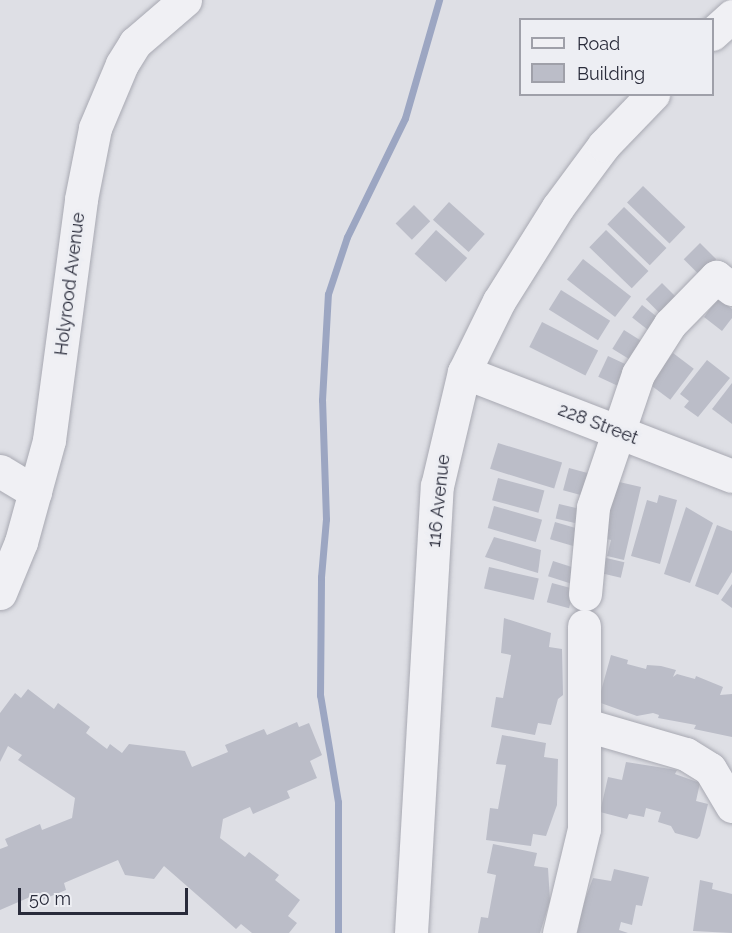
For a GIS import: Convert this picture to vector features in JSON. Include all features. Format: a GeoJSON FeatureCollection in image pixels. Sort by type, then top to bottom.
{"type":"FeatureCollection","features":[{"type":"Feature","properties":{"kind":"street","name":"Holyrood Avenue"},"geometry":{"type":"LineString","coordinates":[[0,593],[14,562],[35,492],[53,419],[81,199],[95,128],[122,64],[135,43],[185,0]]}},
{"type":"Feature","properties":{"kind":"street"},"geometry":{"type":"LineString","coordinates":[[714,32],[732,16]]}},
{"type":"Feature","properties":{"kind":"street","name":"116 Avenue"},"geometry":{"type":"LineString","coordinates":[[411,933],[418,863],[437,486],[465,372],[494,309],[540,233],[604,145],[651,96]]}},
{"type":"Feature","properties":{"kind":"street"},"geometry":{"type":"LineString","coordinates":[[559,933],[584,829],[585,610],[593,507],[616,431],[638,374],[670,324],[716,277],[732,289]]}},
{"type":"Feature","properties":{"kind":"street","name":"228 Street"},"geometry":{"type":"LineString","coordinates":[[465,372],[732,476]]}},
{"type":"Feature","properties":{"kind":"street"},"geometry":{"type":"LineString","coordinates":[[0,471],[35,492]]}},
{"type":"Feature","properties":{"kind":"street"},"geometry":{"type":"LineString","coordinates":[[586,725],[687,754],[710,769],[732,806]]}},
{"type":"Feature","properties":{"kind":"building"},"geometry":{"type":"Polygon","coordinates":[[[643,186],[685,227],[669,244],[627,203],[643,186]]]}},
{"type":"Feature","properties":{"kind":"building"},"geometry":{"type":"Polygon","coordinates":[[[449,202],[485,234],[469,252],[433,220],[449,202]]]}},
{"type":"Feature","properties":{"kind":"building"},"geometry":{"type":"Polygon","coordinates":[[[414,205],[430,221],[412,240],[396,223],[414,205]]]}},
{"type":"Feature","properties":{"kind":"building"},"geometry":{"type":"Polygon","coordinates":[[[624,207],[666,248],[650,265],[607,224],[624,207]]]}},
{"type":"Feature","properties":{"kind":"building"},"geometry":{"type":"Polygon","coordinates":[[[436,230],[467,258],[446,282],[415,254],[436,230]]]}},
{"type":"Feature","properties":{"kind":"building"},"geometry":{"type":"Polygon","coordinates":[[[606,230],[648,271],[632,288],[589,247],[606,230]]]}},
{"type":"Feature","properties":{"kind":"building"},"geometry":{"type":"Polygon","coordinates":[[[700,243],[716,259],[700,276],[684,259],[700,243]]]}},
{"type":"Feature","properties":{"kind":"building"},"geometry":{"type":"Polygon","coordinates":[[[583,259],[631,297],[615,317],[567,279],[583,259]]]}},
{"type":"Feature","properties":{"kind":"building"},"geometry":{"type":"Polygon","coordinates":[[[662,283],[678,299],[662,316],[646,299],[662,283]]]}},
{"type":"Feature","properties":{"kind":"building"},"geometry":{"type":"Polygon","coordinates":[[[561,290],[610,321],[598,340],[549,310],[561,290]]]}},
{"type":"Feature","properties":{"kind":"building"},"geometry":{"type":"Polygon","coordinates":[[[718,298],[732,309],[732,318],[722,331],[704,317],[718,298]]]}},
{"type":"Feature","properties":{"kind":"building"},"geometry":{"type":"Polygon","coordinates":[[[642,305],[660,319],[650,332],[632,318],[642,305]]]}},
{"type":"Feature","properties":{"kind":"building"},"geometry":{"type":"Polygon","coordinates":[[[542,322],[598,351],[585,376],[529,347],[542,322]]]}},
{"type":"Feature","properties":{"kind":"building"},"geometry":{"type":"Polygon","coordinates":[[[624,330],[643,342],[631,360],[612,349],[624,330]]]}},
{"type":"Feature","properties":{"kind":"building"},"geometry":{"type":"Polygon","coordinates":[[[673,353],[694,369],[670,400],[650,384],[673,353]]]}},
{"type":"Feature","properties":{"kind":"building"},"geometry":{"type":"Polygon","coordinates":[[[608,356],[629,366],[619,387],[598,377],[608,356]]]}},
{"type":"Feature","properties":{"kind":"building"},"geometry":{"type":"Polygon","coordinates":[[[707,360],[730,378],[698,417],[684,407],[689,401],[680,394],[707,360]]]}},
{"type":"Feature","properties":{"kind":"building"},"geometry":{"type":"Polygon","coordinates":[[[732,383],[732,424],[712,409],[732,383]]]}},
{"type":"Feature","properties":{"kind":"building"},"geometry":{"type":"Polygon","coordinates":[[[498,443],[562,463],[554,488],[490,469],[498,443]]]}},
{"type":"Feature","properties":{"kind":"building"},"geometry":{"type":"Polygon","coordinates":[[[569,468],[591,474],[585,496],[563,490],[569,468]]]}},
{"type":"Feature","properties":{"kind":"building"},"geometry":{"type":"Polygon","coordinates":[[[498,478],[544,490],[538,513],[492,500],[498,478]]]}},
{"type":"Feature","properties":{"kind":"building"},"geometry":{"type":"Polygon","coordinates":[[[615,481],[641,487],[624,560],[607,556],[611,540],[602,538],[615,481]]]}},
{"type":"Feature","properties":{"kind":"building"},"geometry":{"type":"Polygon","coordinates":[[[659,495],[677,500],[660,564],[631,556],[647,500],[657,503],[659,495]]]}},
{"type":"Feature","properties":{"kind":"building"},"geometry":{"type":"Polygon","coordinates":[[[559,504],[581,509],[578,524],[556,519],[559,504]]]}},
{"type":"Feature","properties":{"kind":"building"},"geometry":{"type":"Polygon","coordinates":[[[494,506],[542,520],[536,542],[488,528],[494,506]]]}},
{"type":"Feature","properties":{"kind":"building"},"geometry":{"type":"Polygon","coordinates":[[[686,507],[713,523],[690,583],[664,574],[686,507]]]}},
{"type":"Feature","properties":{"kind":"building"},"geometry":{"type":"Polygon","coordinates":[[[555,522],[579,529],[574,546],[550,539],[555,522]]]}},
{"type":"Feature","properties":{"kind":"building"},"geometry":{"type":"Polygon","coordinates":[[[717,525],[732,531],[732,572],[718,595],[695,586],[717,525]]]}},
{"type":"Feature","properties":{"kind":"building"},"geometry":{"type":"Polygon","coordinates":[[[494,537],[541,550],[538,573],[485,557],[494,537]]]}},
{"type":"Feature","properties":{"kind":"building"},"geometry":{"type":"Polygon","coordinates":[[[602,557],[624,562],[621,578],[598,573],[602,557]]]}},
{"type":"Feature","properties":{"kind":"building"},"geometry":{"type":"Polygon","coordinates":[[[553,561],[575,568],[570,583],[548,576],[553,561]]]}},
{"type":"Feature","properties":{"kind":"building"},"geometry":{"type":"Polygon","coordinates":[[[489,567],[539,578],[534,600],[484,588],[489,567]]]}},
{"type":"Feature","properties":{"kind":"building"},"geometry":{"type":"Polygon","coordinates":[[[552,583],[574,589],[569,608],[547,602],[552,583]]]}},
{"type":"Feature","properties":{"kind":"building"},"geometry":{"type":"Polygon","coordinates":[[[732,584],[732,608],[721,600],[732,584]]]}},
{"type":"Feature","properties":{"kind":"building"},"geometry":{"type":"Polygon","coordinates":[[[504,618],[551,633],[549,647],[562,649],[563,695],[558,699],[551,725],[538,723],[535,735],[491,727],[496,697],[503,698],[511,655],[501,653],[504,618]]]}},
{"type":"Feature","properties":{"kind":"building"},"geometry":{"type":"Polygon","coordinates":[[[611,655],[628,660],[627,664],[646,669],[647,665],[661,666],[676,670],[673,677],[677,674],[695,679],[696,676],[723,687],[720,695],[732,694],[732,737],[694,729],[696,725],[658,718],[659,715],[653,713],[637,716],[598,702],[611,655]]]}},
{"type":"Feature","properties":{"kind":"building"},"geometry":{"type":"Polygon","coordinates":[[[28,689],[54,709],[58,703],[90,727],[86,733],[107,749],[110,744],[122,753],[129,744],[185,751],[192,767],[228,752],[225,745],[264,729],[267,735],[297,722],[299,727],[309,723],[322,755],[310,761],[317,778],[287,791],[290,798],[253,814],[250,807],[223,819],[220,838],[245,857],[249,852],[279,875],[275,880],[300,900],[288,916],[297,923],[289,933],[252,933],[241,924],[236,929],[164,866],[154,879],[125,875],[118,860],[64,883],[66,890],[32,904],[30,897],[0,910],[0,849],[8,846],[5,839],[40,824],[42,830],[72,818],[75,798],[18,760],[22,755],[8,746],[0,762],[0,713],[15,693],[21,698],[28,689]]]}},
{"type":"Feature","properties":{"kind":"building"},"geometry":{"type":"Polygon","coordinates":[[[502,735],[546,743],[544,757],[558,759],[557,805],[546,836],[533,834],[531,846],[486,840],[490,808],[498,809],[506,765],[496,764],[502,735]]]}},
{"type":"Feature","properties":{"kind":"building"},"geometry":{"type":"Polygon","coordinates":[[[626,762],[677,770],[675,774],[700,783],[696,801],[708,804],[700,836],[697,839],[675,833],[671,826],[658,822],[661,812],[646,808],[644,817],[629,814],[627,819],[600,812],[608,777],[622,780],[626,762]]]}},
{"type":"Feature","properties":{"kind":"building"},"geometry":{"type":"Polygon","coordinates":[[[493,844],[537,853],[534,866],[548,868],[550,901],[540,933],[478,933],[481,917],[488,918],[496,875],[487,873],[493,844]]]}},
{"type":"Feature","properties":{"kind":"building"},"geometry":{"type":"Polygon","coordinates":[[[614,869],[649,877],[642,906],[636,905],[632,925],[621,922],[619,930],[628,933],[577,933],[579,926],[575,925],[580,902],[584,902],[593,878],[611,881],[614,869]]]}},
{"type":"Feature","properties":{"kind":"building"},"geometry":{"type":"Polygon","coordinates":[[[700,880],[713,883],[712,889],[732,894],[732,933],[693,931],[700,880]]]}},
{"type":"Feature","properties":{"kind":"waterway"},"geometry":{"type":"LineString","coordinates":[[338,933],[338,802],[320,695],[321,577],[326,519],[322,400],[328,294],[347,237],[405,118],[439,0]]}}]}
